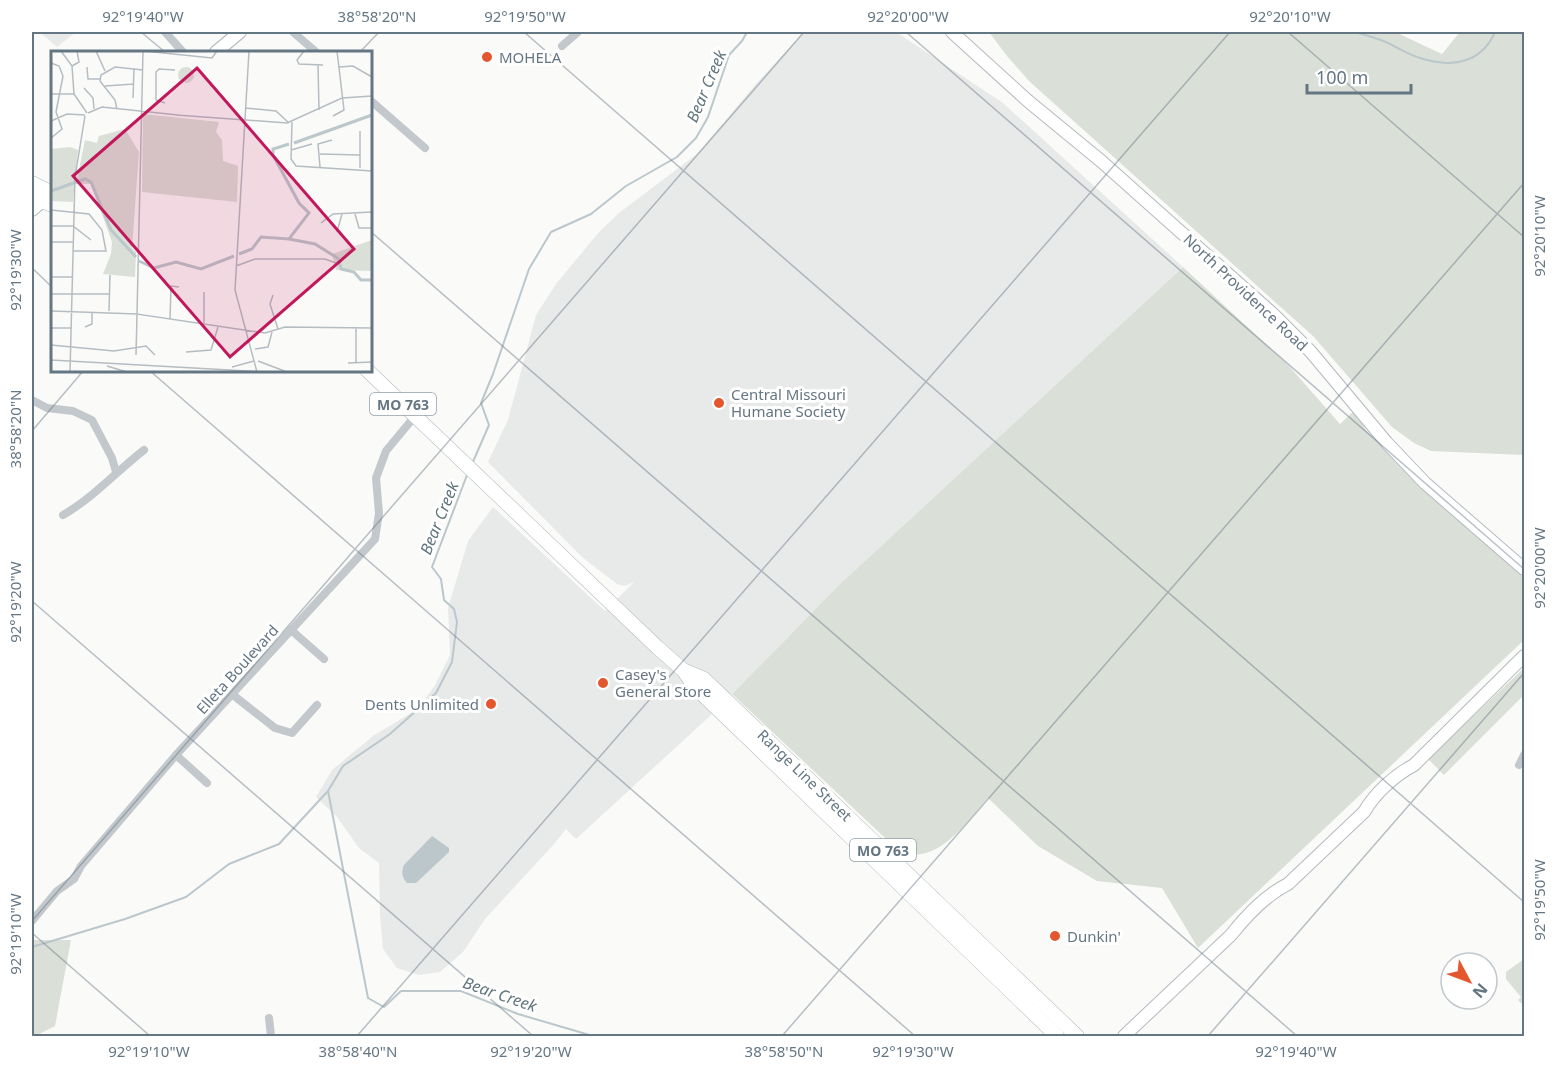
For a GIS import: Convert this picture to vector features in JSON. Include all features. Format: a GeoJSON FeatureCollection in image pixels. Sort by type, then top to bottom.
{"type":"FeatureCollection","features":[{"type":"Feature","properties":{"kind":"main road"},"geometry":{"type":"LineString","coordinates":[[32,183],[45,199]]}},
{"type":"Feature","properties":{"kind":"main road","name":"Range Line Street"},"geometry":{"type":"LineString","coordinates":[[369,372],[683,670],[696,688],[1057,1036]]}},
{"type":"Feature","properties":{"kind":"main road","name":"Range Line Street"},"geometry":{"type":"LineString","coordinates":[[683,670],[704,679],[1077,1036]]}},
{"type":"Feature","properties":{"kind":"main road"},"geometry":{"type":"LineString","coordinates":[[836,824],[850,829],[894,872],[917,883]]}},
{"type":"Feature","properties":{"kind":"main road"},"geometry":{"type":"LineString","coordinates":[[912,897],[929,905],[976,950],[996,958]]}},
{"type":"Feature","properties":{"kind":"street"},"geometry":{"type":"LineString","coordinates":[[165,32],[182,51]]}},
{"type":"Feature","properties":{"kind":"street"},"geometry":{"type":"LineString","coordinates":[[217,51],[240,32]]}},
{"type":"Feature","properties":{"kind":"street"},"geometry":{"type":"LineString","coordinates":[[293,32],[315,51]]}},
{"type":"Feature","properties":{"kind":"street"},"geometry":{"type":"LineString","coordinates":[[562,46],[578,32]]}},
{"type":"Feature","properties":{"kind":"street","name":"North Providence Road"},"geometry":{"type":"LineString","coordinates":[[952,32],[1274,315],[1311,352],[1387,443],[1425,483],[1524,568]]}},
{"type":"Feature","properties":{"kind":"street"},"geometry":{"type":"LineString","coordinates":[[372,102],[425,148]]}},
{"type":"Feature","properties":{"kind":"street"},"geometry":{"type":"LineString","coordinates":[[32,400],[48,408],[73,411],[92,420],[112,458],[116,472]]}},
{"type":"Feature","properties":{"kind":"street","name":"Elleta Boulevard"},"geometry":{"type":"LineString","coordinates":[[32,921],[57,891],[74,879],[81,866],[176,755],[375,539],[379,513],[376,478],[386,451],[415,416]]}},
{"type":"Feature","properties":{"kind":"street"},"geometry":{"type":"LineString","coordinates":[[63,515],[78,507],[144,450]]}},
{"type":"Feature","properties":{"kind":"street"},"geometry":{"type":"LineString","coordinates":[[291,630],[324,659]]}},
{"type":"Feature","properties":{"kind":"street"},"geometry":{"type":"LineString","coordinates":[[1124,1036],[1231,936],[1241,922],[1276,890],[1288,884],[1364,812],[1375,807],[1524,656]]}},
{"type":"Feature","properties":{"kind":"street"},"geometry":{"type":"LineString","coordinates":[[1491,691],[1502,687],[1524,665]]}},
{"type":"Feature","properties":{"kind":"street"},"geometry":{"type":"LineString","coordinates":[[233,695],[275,728],[292,733],[317,705]]}},
{"type":"Feature","properties":{"kind":"street"},"geometry":{"type":"LineString","coordinates":[[176,755],[207,783]]}},
{"type":"Feature","properties":{"kind":"street"},"geometry":{"type":"LineString","coordinates":[[1519,765],[1524,756]]}},
{"type":"Feature","properties":{"kind":"street"},"geometry":{"type":"LineString","coordinates":[[269,1018],[271,1036]]}},
{"type":"Feature","properties":{"kind":"shaded area"},"geometry":{"type":"Polygon","coordinates":[[[40,32],[76,32],[57,47],[40,32]]]}},
{"type":"Feature","properties":{"kind":"shaded area"},"geometry":{"type":"Polygon","coordinates":[[[804,32],[896,32],[1003,103],[1183,267],[839,585],[710,716],[576,839],[566,829],[485,919],[463,952],[440,972],[419,975],[397,968],[383,949],[379,863],[359,848],[337,817],[316,797],[332,770],[373,736],[419,708],[435,685],[450,655],[448,608],[468,541],[493,507],[605,611],[634,582],[625,586],[617,584],[582,557],[488,462],[508,420],[536,315],[556,284],[599,232],[619,213],[697,154],[755,85],[804,32]]]}},
{"type":"Feature","properties":{"kind":"shaded area"},"geometry":{"type":"Polygon","coordinates":[[[989,32],[1395,32],[1442,54],[1460,32],[1524,32],[1524,455],[1431,451],[1414,443],[1392,427],[1313,336],[1029,81],[989,32]]]}},
{"type":"Feature","properties":{"kind":"shaded area"},"geometry":{"type":"Polygon","coordinates":[[[1183,267],[1289,366],[1340,424],[1355,410],[1365,429],[1417,482],[1524,578],[1524,640],[1198,948],[1162,888],[1097,881],[1038,846],[988,798],[961,829],[939,847],[927,853],[914,855],[900,852],[732,694],[839,585],[1183,267]]]}},
{"type":"Feature","properties":{"kind":"shaded area"},"geometry":{"type":"Polygon","coordinates":[[[1524,668],[1524,695],[1444,775],[1428,759],[1524,668]]]}},
{"type":"Feature","properties":{"kind":"shaded area"},"geometry":{"type":"Polygon","coordinates":[[[432,836],[449,848],[449,852],[416,883],[407,883],[402,874],[404,865],[432,836]]]}},
{"type":"Feature","properties":{"kind":"shaded area"},"geometry":{"type":"Polygon","coordinates":[[[32,940],[71,940],[55,1026],[35,1036],[32,1036],[32,940]]]}},
{"type":"Feature","properties":{"kind":"shaded area"},"geometry":{"type":"Polygon","coordinates":[[[1524,959],[1524,1006],[1518,1000],[1521,997],[1506,979],[1506,972],[1524,959]]]}},
{"type":"Feature","properties":{"kind":"waterway","name":"Bear Creek"},"geometry":{"type":"LineString","coordinates":[[472,464],[489,425],[481,403],[529,269],[551,232],[591,214],[626,186],[677,157],[696,138],[708,117],[729,55],[747,32]]}},
{"type":"Feature","properties":{"kind":"waterway","name":"Bear Creek"},"geometry":{"type":"LineString","coordinates":[[1354,32],[1381,40],[1415,56],[1443,63],[1454,63],[1473,57],[1482,51],[1495,32]]}},
{"type":"Feature","properties":{"kind":"waterway","name":"Bear Creek"},"geometry":{"type":"LineString","coordinates":[[467,475],[432,567],[441,579],[444,600],[454,609],[457,622],[452,662],[436,693],[390,734],[343,766],[328,791],[368,998],[384,1007],[401,991],[461,991],[518,1014],[593,1036]]}},
{"type":"Feature","properties":{"kind":"waterway"},"geometry":{"type":"LineString","coordinates":[[32,947],[125,919],[186,897],[229,864],[279,844],[327,792]]}},
{"type":"Feature","properties":{"kind":"place","name":"MOHELA"},"geometry":{"type":"Point","coordinates":[487,57]}},
{"type":"Feature","properties":{"kind":"place","name":"Central Missouri Humane Society"},"geometry":{"type":"Point","coordinates":[719,403]}},
{"type":"Feature","properties":{"kind":"place","name":"Casey's General Store"},"geometry":{"type":"Point","coordinates":[603,683]}},
{"type":"Feature","properties":{"kind":"place","name":"Dents Unlimited"},"geometry":{"type":"Point","coordinates":[491,704]}},
{"type":"Feature","properties":{"kind":"place","name":"Dunkin'"},"geometry":{"type":"Point","coordinates":[1055,936]}}]}
